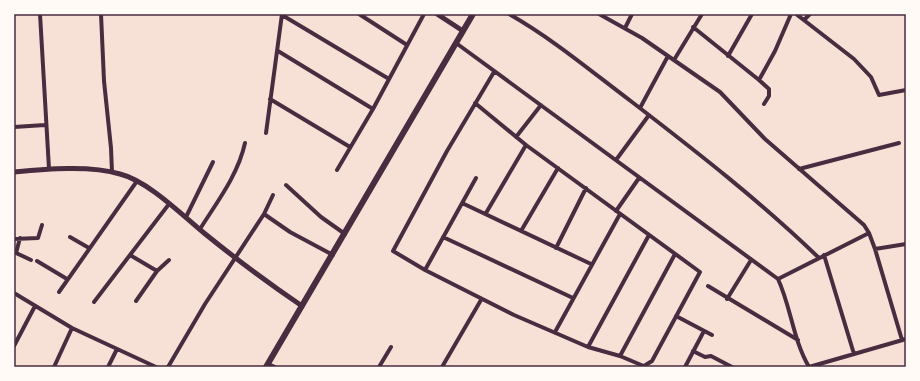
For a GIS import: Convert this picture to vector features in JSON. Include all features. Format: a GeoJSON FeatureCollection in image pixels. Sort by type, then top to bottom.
{"type":"FeatureCollection","features":[{"type":"Feature","properties":{"kind":"main road"},"geometry":{"type":"LineString","coordinates":[[267,365],[333,255],[473,14]]}},
{"type":"Feature","properties":{"kind":"street"},"geometry":{"type":"LineString","coordinates":[[40,14],[49,169]]}},
{"type":"Feature","properties":{"kind":"street"},"geometry":{"type":"LineString","coordinates":[[101,14],[104,81],[112,172]]}},
{"type":"Feature","properties":{"kind":"street"},"geometry":{"type":"LineString","coordinates":[[359,14],[407,45]]}},
{"type":"Feature","properties":{"kind":"street"},"geometry":{"type":"LineString","coordinates":[[337,170],[373,109],[424,14]]}},
{"type":"Feature","properties":{"kind":"street"},"geometry":{"type":"LineString","coordinates":[[437,14],[463,30]]}},
{"type":"Feature","properties":{"kind":"street"},"geometry":{"type":"LineString","coordinates":[[509,14],[534,28],[734,181],[819,258]]}},
{"type":"Feature","properties":{"kind":"street"},"geometry":{"type":"LineString","coordinates":[[625,28],[632,14]]}},
{"type":"Feature","properties":{"kind":"street"},"geometry":{"type":"LineString","coordinates":[[674,60],[702,14]]}},
{"type":"Feature","properties":{"kind":"street"},"geometry":{"type":"LineString","coordinates":[[728,56],[752,14]]}},
{"type":"Feature","properties":{"kind":"street"},"geometry":{"type":"LineString","coordinates":[[759,80],[775,51],[791,14]]}},
{"type":"Feature","properties":{"kind":"street"},"geometry":{"type":"LineString","coordinates":[[796,14],[854,59],[868,74],[877,93],[882,96],[906,90]]}},
{"type":"Feature","properties":{"kind":"street"},"geometry":{"type":"LineString","coordinates":[[804,20],[810,14]]}},
{"type":"Feature","properties":{"kind":"street"},"geometry":{"type":"LineString","coordinates":[[266,133],[282,15],[388,79]]}},
{"type":"Feature","properties":{"kind":"street"},"geometry":{"type":"LineString","coordinates":[[456,44],[778,279],[786,298],[798,340],[810,367],[904,339],[869,233],[857,218],[765,139],[720,92],[668,56],[602,15]]}},
{"type":"Feature","properties":{"kind":"street"},"geometry":{"type":"LineString","coordinates":[[693,27],[769,89],[769,96],[764,104]]}},
{"type":"Feature","properties":{"kind":"street"},"geometry":{"type":"LineString","coordinates":[[278,51],[373,109]]}},
{"type":"Feature","properties":{"kind":"street"},"geometry":{"type":"LineString","coordinates":[[640,108],[668,56]]}},
{"type":"Feature","properties":{"kind":"street"},"geometry":{"type":"LineString","coordinates":[[475,103],[526,145],[700,272],[652,362],[644,367],[620,356],[588,346],[555,332],[481,300],[394,252],[393,248],[475,103],[494,72]]}},
{"type":"Feature","properties":{"kind":"street"},"geometry":{"type":"LineString","coordinates":[[270,99],[350,147]]}},
{"type":"Feature","properties":{"kind":"street"},"geometry":{"type":"LineString","coordinates":[[516,136],[541,105]]}},
{"type":"Feature","properties":{"kind":"street"},"geometry":{"type":"LineString","coordinates":[[616,160],[649,115]]}},
{"type":"Feature","properties":{"kind":"street"},"geometry":{"type":"LineString","coordinates":[[14,127],[46,125]]}},
{"type":"Feature","properties":{"kind":"street"},"geometry":{"type":"LineString","coordinates":[[200,229],[223,193],[241,160],[245,143]]}},
{"type":"Feature","properties":{"kind":"street"},"geometry":{"type":"LineString","coordinates":[[799,169],[899,143]]}},
{"type":"Feature","properties":{"kind":"street"},"geometry":{"type":"LineString","coordinates":[[486,213],[526,145]]}},
{"type":"Feature","properties":{"kind":"street"},"geometry":{"type":"LineString","coordinates":[[186,217],[213,162]]}},
{"type":"Feature","properties":{"kind":"street"},"geometry":{"type":"LineString","coordinates":[[521,231],[558,168]]}},
{"type":"Feature","properties":{"kind":"street"},"geometry":{"type":"LineString","coordinates":[[14,172],[49,169],[112,172],[137,181],[186,217],[236,258],[302,306]]}},
{"type":"Feature","properties":{"kind":"street"},"geometry":{"type":"LineString","coordinates":[[425,270],[476,178]]}},
{"type":"Feature","properties":{"kind":"street"},"geometry":{"type":"LineString","coordinates":[[555,332],[618,212],[639,178]]}},
{"type":"Feature","properties":{"kind":"street"},"geometry":{"type":"LineString","coordinates":[[59,292],[137,181]]}},
{"type":"Feature","properties":{"kind":"street"},"geometry":{"type":"LineString","coordinates":[[286,185],[321,217],[345,234]]}},
{"type":"Feature","properties":{"kind":"street"},"geometry":{"type":"LineString","coordinates":[[556,248],[586,188]]}},
{"type":"Feature","properties":{"kind":"street"},"geometry":{"type":"LineString","coordinates":[[168,367],[205,304],[264,214],[273,195]]}},
{"type":"Feature","properties":{"kind":"street"},"geometry":{"type":"LineString","coordinates":[[462,203],[592,264]]}},
{"type":"Feature","properties":{"kind":"street"},"geometry":{"type":"LineString","coordinates":[[94,302],[169,204]]}},
{"type":"Feature","properties":{"kind":"street"},"geometry":{"type":"LineString","coordinates":[[264,214],[290,232],[333,255]]}},
{"type":"Feature","properties":{"kind":"street"},"geometry":{"type":"LineString","coordinates":[[14,239],[38,238],[42,225]]}},
{"type":"Feature","properties":{"kind":"street"},"geometry":{"type":"LineString","coordinates":[[778,279],[869,233]]}},
{"type":"Feature","properties":{"kind":"street"},"geometry":{"type":"LineString","coordinates":[[588,346],[649,235]]}},
{"type":"Feature","properties":{"kind":"street"},"geometry":{"type":"LineString","coordinates":[[70,237],[89,248]]}},
{"type":"Feature","properties":{"kind":"street"},"geometry":{"type":"LineString","coordinates":[[20,238],[15,252],[31,260]]}},
{"type":"Feature","properties":{"kind":"street"},"geometry":{"type":"LineString","coordinates":[[443,238],[573,298]]}},
{"type":"Feature","properties":{"kind":"street"},"geometry":{"type":"LineString","coordinates":[[875,249],[906,244]]}},
{"type":"Feature","properties":{"kind":"street"},"geometry":{"type":"LineString","coordinates":[[620,356],[675,254]]}},
{"type":"Feature","properties":{"kind":"street"},"geometry":{"type":"LineString","coordinates":[[130,255],[157,271]]}},
{"type":"Feature","properties":{"kind":"street"},"geometry":{"type":"LineString","coordinates":[[824,255],[854,354]]}},
{"type":"Feature","properties":{"kind":"street"},"geometry":{"type":"LineString","coordinates":[[136,301],[157,271],[168,260]]}},
{"type":"Feature","properties":{"kind":"street"},"geometry":{"type":"LineString","coordinates":[[727,299],[751,260]]}},
{"type":"Feature","properties":{"kind":"street"},"geometry":{"type":"LineString","coordinates":[[37,261],[67,279]]}},
{"type":"Feature","properties":{"kind":"street"},"geometry":{"type":"LineString","coordinates":[[708,286],[727,299],[798,340]]}},
{"type":"Feature","properties":{"kind":"street"},"geometry":{"type":"LineString","coordinates":[[14,293],[72,328],[156,367]]}},
{"type":"Feature","properties":{"kind":"street"},"geometry":{"type":"LineString","coordinates":[[442,367],[481,300]]}},
{"type":"Feature","properties":{"kind":"street"},"geometry":{"type":"LineString","coordinates":[[14,346],[35,306]]}},
{"type":"Feature","properties":{"kind":"street"},"geometry":{"type":"LineString","coordinates":[[676,316],[712,335]]}},
{"type":"Feature","properties":{"kind":"street"},"geometry":{"type":"LineString","coordinates":[[54,367],[72,328]]}},
{"type":"Feature","properties":{"kind":"street"},"geometry":{"type":"LineString","coordinates":[[685,367],[704,331]]}},
{"type":"Feature","properties":{"kind":"street"},"geometry":{"type":"LineString","coordinates":[[379,367],[391,347]]}},
{"type":"Feature","properties":{"kind":"street"},"geometry":{"type":"LineString","coordinates":[[108,367],[117,349]]}},
{"type":"Feature","properties":{"kind":"street"},"geometry":{"type":"LineString","coordinates":[[693,351],[704,357],[711,356],[732,367]]}},
{"type":"Feature","properties":{"kind":"street"},"geometry":{"type":"LineString","coordinates":[[267,365],[275,367]]}}]}
